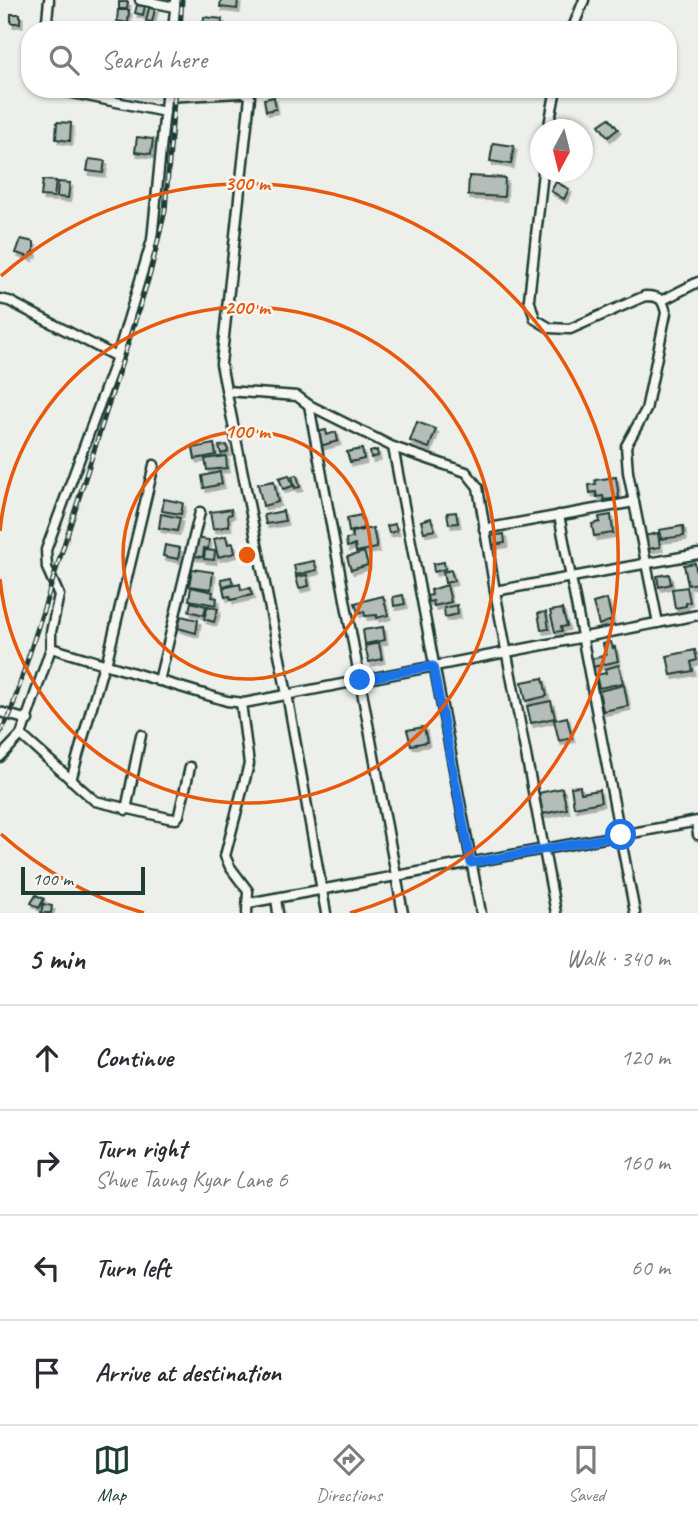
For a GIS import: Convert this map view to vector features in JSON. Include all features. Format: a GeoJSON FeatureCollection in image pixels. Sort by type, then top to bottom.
{"type":"FeatureCollection","features":[{"type":"Feature","properties":{"kind":"street"},"geometry":{"type":"LineString","coordinates":[[47,21],[49,0]]}},
{"type":"Feature","properties":{"kind":"street"},"geometry":{"type":"LineString","coordinates":[[140,0],[176,3],[174,21]]}},
{"type":"Feature","properties":{"kind":"street"},"geometry":{"type":"LineString","coordinates":[[576,21],[584,0]]}},
{"type":"Feature","properties":{"kind":"street"},"geometry":{"type":"LineString","coordinates":[[97,98],[165,112]]}},
{"type":"Feature","properties":{"kind":"street"},"geometry":{"type":"LineString","coordinates":[[0,757],[21,735],[51,648],[51,632],[59,595],[47,568],[46,550],[117,357],[152,240],[166,98]]}},
{"type":"Feature","properties":{"kind":"street"},"geometry":{"type":"LineString","coordinates":[[250,98],[221,364],[287,694],[326,913]]}},
{"type":"Feature","properties":{"kind":"street"},"geometry":{"type":"LineString","coordinates":[[550,119],[554,98]]}},
{"type":"Feature","properties":{"kind":"street"},"geometry":{"type":"LineString","coordinates":[[542,182],[529,299],[535,319],[550,328],[570,329],[645,296],[657,296],[663,300],[666,313],[646,410],[626,446],[628,472],[658,623]]}},
{"type":"Feature","properties":{"kind":"street"},"geometry":{"type":"LineString","coordinates":[[663,300],[698,282]]}},
{"type":"Feature","properties":{"kind":"street"},"geometry":{"type":"LineString","coordinates":[[0,299],[21,307],[117,357]]}},
{"type":"Feature","properties":{"kind":"street"},"geometry":{"type":"LineString","coordinates":[[227,391],[297,396],[309,405],[393,447],[466,472],[473,478],[478,487],[495,592],[556,913]]}},
{"type":"Feature","properties":{"kind":"street"},"geometry":{"type":"LineString","coordinates":[[309,405],[403,913]]}},
{"type":"Feature","properties":{"kind":"street"},"geometry":{"type":"LineString","coordinates":[[393,447],[481,913]]}},
{"type":"Feature","properties":{"kind":"street"},"geometry":{"type":"LineString","coordinates":[[71,780],[105,664],[154,465]]}},
{"type":"Feature","properties":{"kind":"street"},"geometry":{"type":"LineString","coordinates":[[484,529],[634,502]]}},
{"type":"Feature","properties":{"kind":"street"},"geometry":{"type":"LineString","coordinates":[[159,681],[200,512]]}},
{"type":"Feature","properties":{"kind":"street"},"geometry":{"type":"LineString","coordinates":[[559,516],[635,913]]}},
{"type":"Feature","properties":{"kind":"street"},"geometry":{"type":"LineString","coordinates":[[495,592],[698,554]]}},
{"type":"Feature","properties":{"kind":"street"},"geometry":{"type":"LineString","coordinates":[[51,648],[241,703],[698,615]]}},
{"type":"Feature","properties":{"kind":"street"},"geometry":{"type":"LineString","coordinates":[[241,703],[249,764],[225,856],[248,891],[247,913]]}},
{"type":"Feature","properties":{"kind":"street"},"geometry":{"type":"LineString","coordinates":[[0,712],[28,720]]}},
{"type":"Feature","properties":{"kind":"street"},"geometry":{"type":"LineString","coordinates":[[21,735],[95,801],[126,810],[176,819],[190,767]]}},
{"type":"Feature","properties":{"kind":"street"},"geometry":{"type":"LineString","coordinates":[[126,810],[141,735]]}},
{"type":"Feature","properties":{"kind":"street"},"geometry":{"type":"LineString","coordinates":[[248,903],[697,821],[698,835]]}},
{"type":"Feature","properties":{"kind":"street"},"geometry":{"type":"LineString","coordinates":[[276,898],[278,913]]}},
{"type":"Feature","properties":{"kind":"building"},"geometry":{"type":"Polygon","coordinates":[[[221,0],[238,0],[237,9],[220,7],[221,0]]]}},
{"type":"Feature","properties":{"kind":"building"},"geometry":{"type":"Polygon","coordinates":[[[119,2],[128,2],[127,9],[119,9],[119,2]]]}},
{"type":"Feature","properties":{"kind":"building"},"geometry":{"type":"Polygon","coordinates":[[[137,5],[145,6],[143,15],[135,13],[137,5]]]}},
{"type":"Feature","properties":{"kind":"building"},"geometry":{"type":"Polygon","coordinates":[[[149,8],[155,9],[152,21],[146,21],[149,8]]]}},
{"type":"Feature","properties":{"kind":"building"},"geometry":{"type":"Polygon","coordinates":[[[118,10],[129,10],[128,21],[117,21],[118,10]]]}},
{"type":"Feature","properties":{"kind":"building"},"geometry":{"type":"Polygon","coordinates":[[[11,14],[20,14],[20,23],[11,23],[11,14]]]}},
{"type":"Feature","properties":{"kind":"building"},"geometry":{"type":"Polygon","coordinates":[[[204,17],[222,19],[222,21],[204,21],[204,17]]]}},
{"type":"Feature","properties":{"kind":"building"},"geometry":{"type":"Polygon","coordinates":[[[274,98],[276,109],[266,111],[264,99],[274,98]]]}},
{"type":"Feature","properties":{"kind":"building"},"geometry":{"type":"Polygon","coordinates":[[[609,118],[618,129],[608,137],[599,125],[609,118]]]}},
{"type":"Feature","properties":{"kind":"building"},"geometry":{"type":"Polygon","coordinates":[[[57,122],[71,123],[70,141],[56,139],[57,122]]]}},
{"type":"Feature","properties":{"kind":"building"},"geometry":{"type":"Polygon","coordinates":[[[137,137],[153,139],[151,154],[135,152],[137,137]]]}},
{"type":"Feature","properties":{"kind":"building"},"geometry":{"type":"Polygon","coordinates":[[[493,143],[514,146],[511,164],[490,161],[493,143]]]}},
{"type":"Feature","properties":{"kind":"building"},"geometry":{"type":"Polygon","coordinates":[[[89,159],[105,161],[103,173],[87,171],[89,159]]]}},
{"type":"Feature","properties":{"kind":"building"},"geometry":{"type":"Polygon","coordinates":[[[469,176],[505,178],[504,197],[468,195],[469,176]]]}},
{"type":"Feature","properties":{"kind":"building"},"geometry":{"type":"Polygon","coordinates":[[[43,180],[56,181],[54,197],[41,196],[43,180]]]}},
{"type":"Feature","properties":{"kind":"building"},"geometry":{"type":"Polygon","coordinates":[[[58,182],[70,183],[68,198],[57,197],[58,182]]]}},
{"type":"Feature","properties":{"kind":"building"},"geometry":{"type":"Polygon","coordinates":[[[556,182],[569,189],[564,199],[551,191],[556,182]]]}},
{"type":"Feature","properties":{"kind":"building"},"geometry":{"type":"Polygon","coordinates":[[[21,239],[34,242],[34,254],[31,253],[30,257],[16,253],[21,239]]]}},
{"type":"Feature","properties":{"kind":"building"},"geometry":{"type":"Polygon","coordinates":[[[417,422],[436,429],[429,448],[410,441],[417,422]]]}},
{"type":"Feature","properties":{"kind":"building"},"geometry":{"type":"Polygon","coordinates":[[[326,430],[327,435],[336,432],[338,441],[320,446],[317,432],[326,430]]]}},
{"type":"Feature","properties":{"kind":"building"},"geometry":{"type":"Polygon","coordinates":[[[214,444],[216,455],[195,459],[193,448],[214,444]]]}},
{"type":"Feature","properties":{"kind":"building"},"geometry":{"type":"Polygon","coordinates":[[[227,445],[228,452],[221,454],[219,446],[227,445]]]}},
{"type":"Feature","properties":{"kind":"building"},"geometry":{"type":"Polygon","coordinates":[[[362,449],[364,459],[350,462],[347,452],[362,449]]]}},
{"type":"Feature","properties":{"kind":"building"},"geometry":{"type":"Polygon","coordinates":[[[377,450],[378,456],[371,458],[370,452],[377,450]]]}},
{"type":"Feature","properties":{"kind":"building"},"geometry":{"type":"Polygon","coordinates":[[[226,456],[227,468],[207,470],[205,459],[226,456]]]}},
{"type":"Feature","properties":{"kind":"building"},"geometry":{"type":"Polygon","coordinates":[[[220,472],[222,484],[204,488],[202,476],[220,472]]]}},
{"type":"Feature","properties":{"kind":"building"},"geometry":{"type":"Polygon","coordinates":[[[289,475],[293,486],[283,489],[279,478],[289,475]]]}},
{"type":"Feature","properties":{"kind":"building"},"geometry":{"type":"Polygon","coordinates":[[[297,475],[300,487],[295,488],[292,476],[297,475]]]}},
{"type":"Feature","properties":{"kind":"building"},"geometry":{"type":"Polygon","coordinates":[[[616,477],[619,498],[604,500],[603,496],[597,497],[596,492],[590,493],[589,485],[596,484],[595,480],[616,477]]]}},
{"type":"Feature","properties":{"kind":"building"},"geometry":{"type":"Polygon","coordinates":[[[274,481],[278,502],[263,506],[258,484],[274,481]]]}},
{"type":"Feature","properties":{"kind":"building"},"geometry":{"type":"Polygon","coordinates":[[[164,499],[183,503],[181,514],[162,511],[164,499]]]}},
{"type":"Feature","properties":{"kind":"building"},"geometry":{"type":"Polygon","coordinates":[[[231,509],[232,514],[228,515],[229,526],[213,529],[210,512],[231,509]]]}},
{"type":"Feature","properties":{"kind":"building"},"geometry":{"type":"Polygon","coordinates":[[[283,511],[285,521],[266,524],[264,515],[283,511]]]}},
{"type":"Feature","properties":{"kind":"building"},"geometry":{"type":"Polygon","coordinates":[[[456,512],[458,523],[449,524],[447,513],[456,512]]]}},
{"type":"Feature","properties":{"kind":"building"},"geometry":{"type":"Polygon","coordinates":[[[161,514],[180,518],[177,531],[159,528],[161,514]]]}},
{"type":"Feature","properties":{"kind":"building"},"geometry":{"type":"Polygon","coordinates":[[[361,515],[364,528],[349,532],[347,518],[361,515]]]}},
{"type":"Feature","properties":{"kind":"building"},"geometry":{"type":"Polygon","coordinates":[[[611,515],[613,533],[594,536],[592,524],[600,522],[599,517],[611,515]]]}},
{"type":"Feature","properties":{"kind":"building"},"geometry":{"type":"Polygon","coordinates":[[[431,518],[435,530],[424,532],[421,521],[431,518]]]}},
{"type":"Feature","properties":{"kind":"building"},"geometry":{"type":"Polygon","coordinates":[[[395,524],[397,531],[389,533],[387,526],[395,524]]]}},
{"type":"Feature","properties":{"kind":"building"},"geometry":{"type":"Polygon","coordinates":[[[683,526],[684,536],[661,539],[659,530],[683,526]]]}},
{"type":"Feature","properties":{"kind":"building"},"geometry":{"type":"Polygon","coordinates":[[[373,528],[377,548],[356,552],[355,545],[347,547],[346,539],[353,538],[352,532],[373,528]]]}},
{"type":"Feature","properties":{"kind":"building"},"geometry":{"type":"Polygon","coordinates":[[[658,533],[660,547],[647,549],[644,536],[658,533]]]}},
{"type":"Feature","properties":{"kind":"building"},"geometry":{"type":"Polygon","coordinates":[[[504,534],[505,543],[492,545],[490,536],[504,534]]]}},
{"type":"Feature","properties":{"kind":"building"},"geometry":{"type":"Polygon","coordinates":[[[226,536],[228,544],[233,543],[235,553],[218,557],[214,539],[226,536]]]}},
{"type":"Feature","properties":{"kind":"building"},"geometry":{"type":"Polygon","coordinates":[[[195,538],[209,540],[203,557],[193,556],[195,538]]]}},
{"type":"Feature","properties":{"kind":"building"},"geometry":{"type":"Polygon","coordinates":[[[165,545],[180,548],[178,559],[163,556],[165,545]]]}},
{"type":"Feature","properties":{"kind":"building"},"geometry":{"type":"Polygon","coordinates":[[[205,550],[215,551],[214,560],[204,559],[205,550]]]}},
{"type":"Feature","properties":{"kind":"building"},"geometry":{"type":"Polygon","coordinates":[[[364,552],[368,565],[351,570],[347,557],[364,552]]]}},
{"type":"Feature","properties":{"kind":"building"},"geometry":{"type":"Polygon","coordinates":[[[314,561],[317,570],[296,575],[294,565],[314,561]]]}},
{"type":"Feature","properties":{"kind":"building"},"geometry":{"type":"Polygon","coordinates":[[[444,562],[445,569],[434,572],[433,564],[444,562]]]}},
{"type":"Feature","properties":{"kind":"building"},"geometry":{"type":"Polygon","coordinates":[[[695,563],[698,583],[688,585],[684,565],[695,563]]]}},
{"type":"Feature","properties":{"kind":"building"},"geometry":{"type":"Polygon","coordinates":[[[192,569],[213,572],[211,589],[189,586],[192,569]]]}},
{"type":"Feature","properties":{"kind":"building"},"geometry":{"type":"Polygon","coordinates":[[[451,570],[454,581],[445,583],[443,572],[451,570]]]}},
{"type":"Feature","properties":{"kind":"building"},"geometry":{"type":"Polygon","coordinates":[[[669,574],[671,584],[659,587],[657,576],[669,574]]]}},
{"type":"Feature","properties":{"kind":"building"},"geometry":{"type":"Polygon","coordinates":[[[307,575],[309,586],[299,588],[296,577],[307,575]]]}},
{"type":"Feature","properties":{"kind":"building"},"geometry":{"type":"Polygon","coordinates":[[[231,577],[233,584],[223,586],[221,579],[231,577]]]}},
{"type":"Feature","properties":{"kind":"building"},"geometry":{"type":"Polygon","coordinates":[[[240,584],[241,590],[250,588],[252,595],[231,600],[230,596],[225,597],[223,588],[240,584]]]}},
{"type":"Feature","properties":{"kind":"building"},"geometry":{"type":"Polygon","coordinates":[[[447,585],[451,602],[434,606],[433,601],[428,602],[427,596],[432,595],[431,590],[447,585]]]}},
{"type":"Feature","properties":{"kind":"building"},"geometry":{"type":"Polygon","coordinates":[[[191,587],[213,592],[212,597],[217,598],[216,605],[189,600],[191,587]]]}},
{"type":"Feature","properties":{"kind":"building"},"geometry":{"type":"Polygon","coordinates":[[[687,587],[690,602],[686,603],[686,606],[675,608],[672,589],[687,587]]]}},
{"type":"Feature","properties":{"kind":"building"},"geometry":{"type":"Polygon","coordinates":[[[403,595],[405,604],[394,606],[393,597],[403,595]]]}},
{"type":"Feature","properties":{"kind":"building"},"geometry":{"type":"Polygon","coordinates":[[[383,596],[388,615],[377,618],[377,615],[365,616],[364,611],[358,613],[355,603],[383,596]]]}},
{"type":"Feature","properties":{"kind":"building"},"geometry":{"type":"Polygon","coordinates":[[[607,599],[612,620],[599,625],[593,603],[607,599]]]}},
{"type":"Feature","properties":{"kind":"building"},"geometry":{"type":"Polygon","coordinates":[[[191,602],[206,606],[204,615],[189,611],[191,602]]]}},
{"type":"Feature","properties":{"kind":"building"},"geometry":{"type":"Polygon","coordinates":[[[457,605],[458,614],[445,617],[444,608],[457,605]]]}},
{"type":"Feature","properties":{"kind":"building"},"geometry":{"type":"Polygon","coordinates":[[[208,606],[218,609],[214,622],[204,619],[208,606]]]}},
{"type":"Feature","properties":{"kind":"building"},"geometry":{"type":"Polygon","coordinates":[[[562,609],[567,626],[561,627],[562,631],[555,632],[550,611],[562,609]]]}},
{"type":"Feature","properties":{"kind":"building"},"geometry":{"type":"Polygon","coordinates":[[[546,612],[549,629],[541,630],[538,613],[546,612]]]}},
{"type":"Feature","properties":{"kind":"building"},"geometry":{"type":"Polygon","coordinates":[[[181,616],[198,620],[196,633],[178,628],[181,616]]]}},
{"type":"Feature","properties":{"kind":"building"},"geometry":{"type":"Polygon","coordinates":[[[383,627],[385,640],[365,644],[363,630],[383,627]]]}},
{"type":"Feature","properties":{"kind":"building"},"geometry":{"type":"Polygon","coordinates":[[[611,642],[618,661],[593,667],[591,659],[606,655],[603,644],[611,642]]]}},
{"type":"Feature","properties":{"kind":"building"},"geometry":{"type":"Polygon","coordinates":[[[379,643],[382,659],[369,662],[365,646],[379,643]]]}},
{"type":"Feature","properties":{"kind":"building"},"geometry":{"type":"Polygon","coordinates":[[[695,650],[697,660],[691,662],[693,671],[671,675],[667,656],[695,650]]]}},
{"type":"Feature","properties":{"kind":"building"},"geometry":{"type":"Polygon","coordinates":[[[619,665],[623,683],[599,688],[596,675],[606,673],[605,669],[619,665]]]}},
{"type":"Feature","properties":{"kind":"building"},"geometry":{"type":"Polygon","coordinates":[[[543,678],[547,696],[526,701],[522,682],[543,678]]]}},
{"type":"Feature","properties":{"kind":"building"},"geometry":{"type":"Polygon","coordinates":[[[624,685],[628,706],[603,711],[599,691],[624,685]]]}},
{"type":"Feature","properties":{"kind":"building"},"geometry":{"type":"Polygon","coordinates":[[[551,701],[555,718],[531,723],[527,706],[551,701]]]}},
{"type":"Feature","properties":{"kind":"building"},"geometry":{"type":"Polygon","coordinates":[[[567,717],[572,738],[559,741],[554,720],[567,717]]]}},
{"type":"Feature","properties":{"kind":"building"},"geometry":{"type":"Polygon","coordinates":[[[424,727],[427,742],[411,745],[407,730],[424,727]]]}},
{"type":"Feature","properties":{"kind":"building"},"geometry":{"type":"Polygon","coordinates":[[[580,786],[581,793],[599,790],[601,802],[574,807],[571,787],[580,786]]]}},
{"type":"Feature","properties":{"kind":"building"},"geometry":{"type":"Polygon","coordinates":[[[562,788],[567,809],[543,814],[539,793],[562,788]]]}},
{"type":"Feature","properties":{"kind":"building"},"geometry":{"type":"Polygon","coordinates":[[[36,895],[44,899],[39,908],[31,903],[36,895]]]}},
{"type":"Feature","properties":{"kind":"building"},"geometry":{"type":"Polygon","coordinates":[[[43,904],[52,906],[51,913],[41,913],[43,904]]]}},
{"type":"Feature","properties":{"kind":"railway"},"geometry":{"type":"LineString","coordinates":[[181,21],[182,0]]}},
{"type":"Feature","properties":{"kind":"railway"},"geometry":{"type":"LineString","coordinates":[[0,733],[10,715],[150,274],[165,211],[174,98]]}},
{"type":"Feature","properties":{"kind":"route"},"geometry":{"type":"LineString","coordinates":[[360,680],[433,666],[471,863],[621,835]]}}]}
